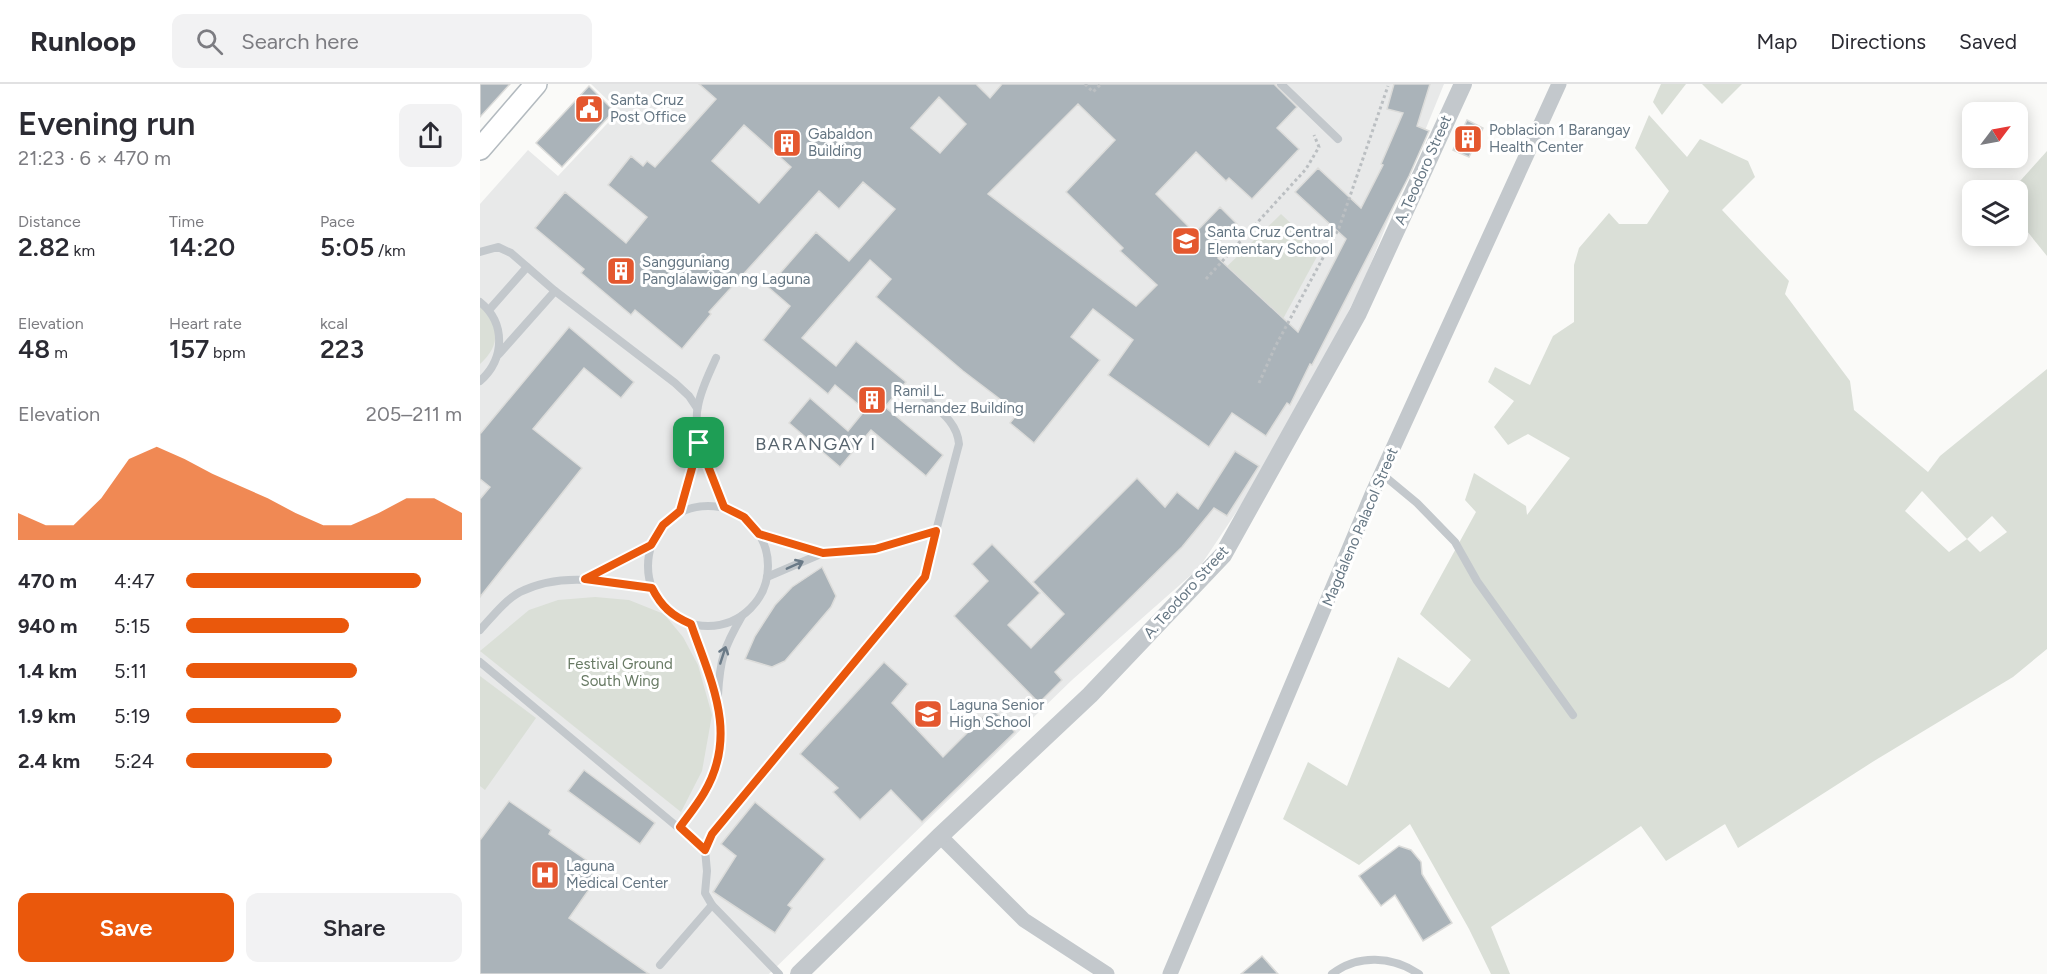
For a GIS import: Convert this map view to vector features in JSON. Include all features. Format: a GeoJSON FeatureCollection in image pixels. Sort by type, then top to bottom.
{"type":"FeatureCollection","features":[{"type":"Feature","properties":{"kind":"main road"},"geometry":{"type":"LineString","coordinates":[[480,149],[536,84]]}},
{"type":"Feature","properties":{"kind":"street","name":"A. Teodoro Street"},"geometry":{"type":"LineString","coordinates":[[799,974],[940,836],[1090,695],[1223,555],[1358,314],[1463,84]]}},
{"type":"Feature","properties":{"kind":"street","name":"Magdaleno Palacol Street"},"geometry":{"type":"LineString","coordinates":[[1170,974],[1382,474],[1559,84]]}},
{"type":"Feature","properties":{"kind":"street"},"geometry":{"type":"LineString","coordinates":[[940,836],[1024,920],[1107,974]]}},
{"type":"Feature","properties":{"kind":"lane"},"geometry":{"type":"LineString","coordinates":[[1281,84],[1338,139]]}},
{"type":"Feature","properties":{"kind":"lane"},"geometry":{"type":"LineString","coordinates":[[480,252],[498,247],[511,253],[555,291],[675,383],[689,396],[697,408]]}},
{"type":"Feature","properties":{"kind":"lane"},"geometry":{"type":"LineString","coordinates":[[489,310],[527,267]]}},
{"type":"Feature","properties":{"kind":"lane"},"geometry":{"type":"LineString","coordinates":[[498,355],[555,291]]}},
{"type":"Feature","properties":{"kind":"lane"},"geometry":{"type":"LineString","coordinates":[[480,302],[489,310],[498,327],[500,346],[494,365],[480,381]]}},
{"type":"Feature","properties":{"kind":"lane"},"geometry":{"type":"LineString","coordinates":[[716,358],[703,387],[697,408],[699,443],[724,507]]}},
{"type":"Feature","properties":{"kind":"lane"},"geometry":{"type":"LineString","coordinates":[[780,974],[712,905],[705,893],[707,871],[705,850],[712,834],[925,577],[959,444],[954,424],[922,395]]}},
{"type":"Feature","properties":{"kind":"lane"},"geometry":{"type":"LineString","coordinates":[[680,511],[699,443]]}},
{"type":"Feature","properties":{"kind":"lane"},"geometry":{"type":"LineString","coordinates":[[1382,474],[1417,503],[1455,542],[1477,580],[1573,715]]}},
{"type":"Feature","properties":{"kind":"lane"},"geometry":{"type":"LineString","coordinates":[[717,699],[720,663],[728,640],[743,615],[759,598],[767,577],[767,555],[759,534],[744,517],[724,507],[702,505],[680,511],[663,525],[651,545],[648,566],[652,588],[671,614],[691,624],[702,626],[723,624],[743,615]]}},
{"type":"Feature","properties":{"kind":"lane"},"geometry":{"type":"LineString","coordinates":[[767,577],[823,553],[875,549],[936,531]]}},
{"type":"Feature","properties":{"kind":"lane"},"geometry":{"type":"LineString","coordinates":[[759,534],[823,553]]}},
{"type":"Feature","properties":{"kind":"lane"},"geometry":{"type":"LineString","coordinates":[[585,579],[651,545]]}},
{"type":"Feature","properties":{"kind":"lane"},"geometry":{"type":"LineString","coordinates":[[480,630],[496,612],[520,592],[565,580],[585,579],[652,588]]}},
{"type":"Feature","properties":{"kind":"lane"},"geometry":{"type":"LineString","coordinates":[[680,827],[705,791],[718,758],[722,728],[717,699],[691,624]]}},
{"type":"Feature","properties":{"kind":"lane"},"geometry":{"type":"LineString","coordinates":[[480,662],[705,850]]}},
{"type":"Feature","properties":{"kind":"lane"},"geometry":{"type":"LineString","coordinates":[[660,965],[712,905]]}},
{"type":"Feature","properties":{"kind":"lane"},"geometry":{"type":"LineString","coordinates":[[1332,974],[1358,961],[1382,959],[1419,974]]}},
{"type":"Feature","properties":{"kind":"path"},"geometry":{"type":"LineString","coordinates":[[1085,84],[1093,92],[1101,84]]}},
{"type":"Feature","properties":{"kind":"path"},"geometry":{"type":"LineString","coordinates":[[1259,383],[1275,347],[1339,228],[1388,86]]}},
{"type":"Feature","properties":{"kind":"path"},"geometry":{"type":"LineString","coordinates":[[1206,279],[1306,169],[1319,147],[1311,128]]}},
{"type":"Feature","properties":{"kind":"shaded area"},"geometry":{"type":"Polygon","coordinates":[[[591,84],[1444,84],[1364,280],[1321,367],[1275,454],[1199,568],[1072,680],[769,974],[480,974],[480,204],[528,150],[558,176],[619,111],[591,84]]]}},
{"type":"Feature","properties":{"kind":"green space"},"geometry":{"type":"Polygon","coordinates":[[[1661,84],[1686,84],[1662,115],[1653,102],[1661,84]]]}},
{"type":"Feature","properties":{"kind":"green space"},"geometry":{"type":"Polygon","coordinates":[[[1702,84],[1742,84],[1722,104],[1702,84]]]}},
{"type":"Feature","properties":{"kind":"green space"},"geometry":{"type":"Polygon","coordinates":[[[1649,115],[1687,157],[1700,139],[1748,161],[1755,177],[1722,210],[1789,281],[1785,294],[1850,381],[1854,410],[1928,472],[1940,456],[2047,369],[2047,649],[2013,677],[1874,761],[1738,848],[1725,824],[1666,861],[1641,826],[1491,927],[1510,974],[1491,974],[1469,929],[1410,824],[1359,865],[1283,819],[1308,762],[1347,786],[1398,657],[1449,688],[1471,660],[1420,614],[1476,512],[1465,500],[1474,473],[1526,506],[1527,515],[1570,458],[1528,434],[1508,445],[1494,427],[1514,401],[1488,382],[1495,367],[1530,385],[1553,336],[1574,322],[1574,265],[1579,248],[1609,213],[1619,224],[1647,224],[1669,191],[1635,148],[1649,115]],[[1922,491],[1905,511],[1949,552],[1967,539],[1922,491]],[[1992,516],[1967,539],[1980,552],[2007,532],[1992,516]]]}},
{"type":"Feature","properties":{"kind":"green space"},"geometry":{"type":"Polygon","coordinates":[[[2047,151],[2047,256],[2028,232],[2028,180],[2021,180],[2047,151]]]}},
{"type":"Feature","properties":{"kind":"green space"},"geometry":{"type":"Polygon","coordinates":[[[1281,214],[1320,251],[1272,339],[1216,277],[1281,214]]]}},
{"type":"Feature","properties":{"kind":"green space"},"geometry":{"type":"Polygon","coordinates":[[[480,303],[491,319],[495,342],[487,357],[480,364],[480,303]]]}},
{"type":"Feature","properties":{"kind":"green space","name":"Festival Ground South Wing"},"geometry":{"type":"Polygon","coordinates":[[[595,597],[629,600],[664,614],[683,637],[698,665],[712,715],[702,771],[681,812],[480,651],[529,610],[558,600],[595,597]]]}},
{"type":"Feature","properties":{"kind":"green space"},"geometry":{"type":"Polygon","coordinates":[[[480,676],[536,718],[485,790],[480,786],[480,676]]]}},
{"type":"Feature","properties":{"kind":"building"},"geometry":{"type":"Polygon","coordinates":[[[480,84],[510,84],[480,117],[480,84]]]}},
{"type":"Feature","properties":{"kind":"building"},"geometry":{"type":"Polygon","coordinates":[[[699,84],[976,84],[990,98],[1002,84],[1274,84],[1297,107],[1277,128],[1299,149],[1252,199],[1229,178],[1226,181],[1196,152],[1156,194],[1195,233],[1220,207],[1237,224],[1212,249],[1218,258],[1298,332],[1346,239],[1295,192],[1318,168],[1361,208],[1383,165],[1381,164],[1403,113],[1387,109],[1394,84],[1430,84],[1417,126],[1429,131],[1409,176],[1290,405],[1287,403],[1266,436],[1232,413],[1209,447],[1108,375],[1133,340],[1093,309],[1071,337],[1100,360],[1034,443],[1010,423],[1018,413],[963,371],[876,297],[891,279],[870,260],[802,338],[836,366],[856,341],[906,382],[885,407],[943,455],[926,476],[871,430],[840,467],[789,423],[810,398],[848,431],[865,410],[835,385],[828,394],[763,340],[790,306],[768,287],[816,232],[849,261],[895,209],[863,182],[839,209],[819,191],[709,312],[711,314],[682,349],[635,310],[631,315],[581,273],[584,269],[535,228],[565,192],[626,243],[647,217],[608,185],[631,156],[643,166],[647,161],[655,167],[716,99],[699,84]],[[939,97],[911,128],[940,153],[966,124],[939,97]],[[1078,104],[988,194],[1136,306],[1157,285],[1120,251],[1123,248],[1066,192],[1115,140],[1078,104]],[[744,125],[712,161],[759,203],[791,167],[744,125]]]}},
{"type":"Feature","properties":{"kind":"building"},"geometry":{"type":"Polygon","coordinates":[[[589,86],[614,111],[562,167],[536,143],[589,86]]]}},
{"type":"Feature","properties":{"kind":"building","name":"Poblacion 1 Barangay Health Center"},"geometry":{"type":"Polygon","coordinates":[[[1467,120],[1483,128],[1469,157],[1453,150],[1467,120]]]}},
{"type":"Feature","properties":{"kind":"building"},"geometry":{"type":"Polygon","coordinates":[[[569,327],[634,382],[621,398],[584,368],[533,429],[582,468],[480,597],[480,499],[490,487],[480,479],[480,434],[569,327]]]}},
{"type":"Feature","properties":{"kind":"building"},"geometry":{"type":"Polygon","coordinates":[[[1235,451],[1259,466],[1227,516],[1214,508],[1182,547],[1055,672],[1062,680],[1039,703],[954,616],[988,581],[972,564],[992,544],[1040,593],[1008,625],[1031,648],[1064,614],[1033,582],[1137,478],[1165,507],[1177,492],[1198,509],[1235,451]]]}},
{"type":"Feature","properties":{"kind":"building"},"geometry":{"type":"Polygon","coordinates":[[[822,567],[836,596],[831,607],[785,661],[772,667],[745,659],[755,636],[775,605],[792,587],[822,567]]]}},
{"type":"Feature","properties":{"kind":"building"},"geometry":{"type":"Polygon","coordinates":[[[884,662],[908,684],[892,703],[943,757],[992,708],[1015,732],[922,822],[891,790],[860,820],[833,792],[838,788],[800,754],[884,662]]]}},
{"type":"Feature","properties":{"kind":"building"},"geometry":{"type":"Polygon","coordinates":[[[584,770],[655,823],[640,844],[568,791],[584,770]]]}},
{"type":"Feature","properties":{"kind":"building","name":"Laguna Medical Center"},"geometry":{"type":"Polygon","coordinates":[[[509,801],[551,830],[549,834],[602,871],[569,918],[649,974],[480,974],[480,840],[509,801]]]}},
{"type":"Feature","properties":{"kind":"building"},"geometry":{"type":"Polygon","coordinates":[[[755,802],[825,859],[788,905],[792,908],[775,933],[713,892],[736,856],[721,844],[755,802]]]}},
{"type":"Feature","properties":{"kind":"building"},"geometry":{"type":"Polygon","coordinates":[[[1399,846],[1411,850],[1421,862],[1422,874],[1452,923],[1423,941],[1395,895],[1381,906],[1359,876],[1399,846]]]}},
{"type":"Feature","properties":{"kind":"building"},"geometry":{"type":"Polygon","coordinates":[[[1262,956],[1278,974],[1241,974],[1262,956]]]}},
{"type":"Feature","properties":{"kind":"place","name":"Santa Cruz Post Office"},"geometry":{"type":"Point","coordinates":[589,109]}},
{"type":"Feature","properties":{"kind":"place","name":"Poblacion 1 Barangay Health Center"},"geometry":{"type":"Point","coordinates":[1468,139]}},
{"type":"Feature","properties":{"kind":"place","name":"Gabaldon Building"},"geometry":{"type":"Point","coordinates":[787,143]}},
{"type":"Feature","properties":{"kind":"place","name":"Santa Cruz Central Elementary School"},"geometry":{"type":"Point","coordinates":[1186,241]}},
{"type":"Feature","properties":{"kind":"place","name":"Sangguniang Panglalawigan ng Laguna"},"geometry":{"type":"Point","coordinates":[621,271]}},
{"type":"Feature","properties":{"kind":"place","name":"Ramil L. Hernandez Building"},"geometry":{"type":"Point","coordinates":[872,400]}},
{"type":"Feature","properties":{"kind":"place","name":"Laguna Senior High School"},"geometry":{"type":"Point","coordinates":[928,714]}},
{"type":"Feature","properties":{"kind":"place","name":"Laguna Medical Center"},"geometry":{"type":"Point","coordinates":[545,875]}},
{"type":"Feature","properties":{"kind":"district","name":"BARANGAY I"},"geometry":{"type":"Point","coordinates":[816,444]}},
{"type":"Feature","properties":{"kind":"route"},"geometry":{"type":"LineString","coordinates":[[699,443],[724,507],[744,517],[759,534],[823,553],[875,549],[936,531],[925,577],[712,834],[705,850],[680,827],[705,791],[711,778],[718,758],[722,728],[717,699],[691,624],[671,614],[657,598],[652,588],[585,579],[651,545],[663,525],[680,511],[699,443]]}}]}
